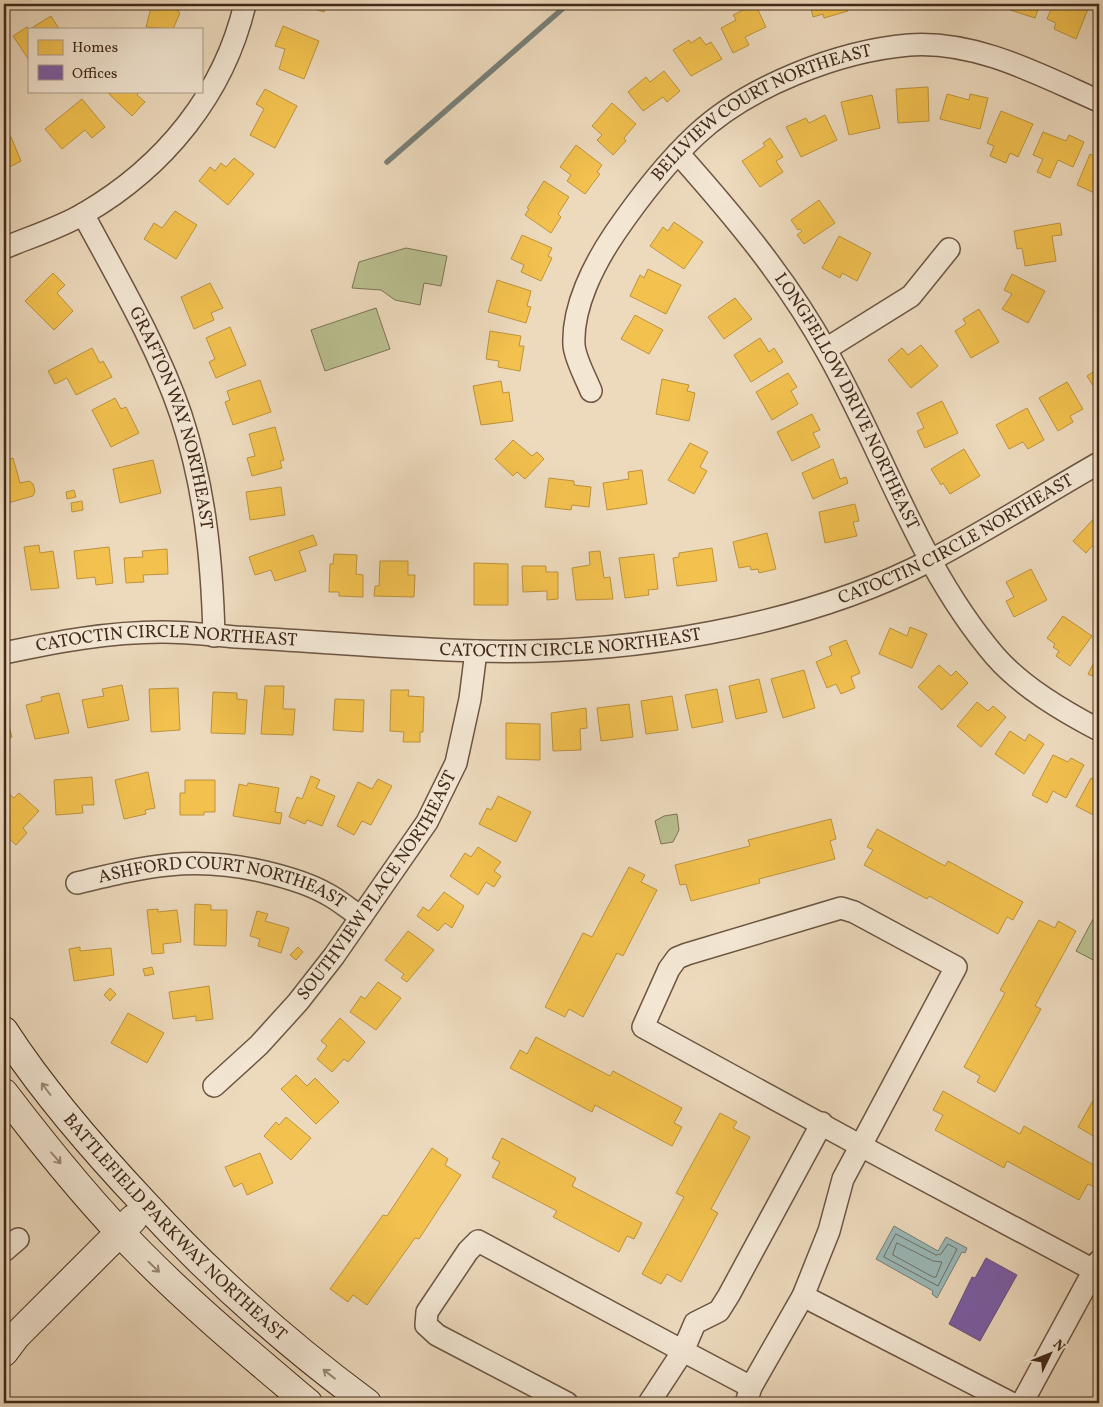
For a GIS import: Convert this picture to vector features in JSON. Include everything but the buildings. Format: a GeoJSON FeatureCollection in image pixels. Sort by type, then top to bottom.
{"type":"FeatureCollection","features":[{"type":"Feature","properties":{"kind":"main road","name":"BATTLEFIELD PARKWAY NORTHEAST"},"geometry":{"type":"LineString","coordinates":[[4,1031],[55,1101],[109,1166],[163,1225],[266,1322],[368,1403]]}},
{"type":"Feature","properties":{"kind":"main road","name":"BATTLEFIELD PARKWAY NORTHEAST"},"geometry":{"type":"LineString","coordinates":[[4,1093],[34,1132],[120,1232],[218,1327],[308,1403]]}},
{"type":"Feature","properties":{"kind":"main road"},"geometry":{"type":"LineString","coordinates":[[4,1352],[16,1336],[146,1205]]}},
{"type":"Feature","properties":{"kind":"street"},"geometry":{"type":"LineString","coordinates":[[4,248],[83,214],[141,175],[184,130],[205,101],[222,70],[245,4]]}},
{"type":"Feature","properties":{"kind":"street","name":"BELLVIEW COURT NORTHEAST"},"geometry":{"type":"LineString","coordinates":[[591,391],[574,346],[578,310],[601,254],[637,201],[678,153],[721,115],[779,82],[832,61],[909,46],[955,48],[1021,66],[1099,101]]}},
{"type":"Feature","properties":{"kind":"street","name":"LONGFELLOW DRIVE NORTHEAST"},"geometry":{"type":"LineString","coordinates":[[678,153],[759,248],[826,349],[930,561],[956,604],[996,656],[1043,696],[1099,730]]}},
{"type":"Feature","properties":{"kind":"street","name":"GRAFTON WAY NORTHEAST"},"geometry":{"type":"LineString","coordinates":[[83,214],[131,303],[181,415],[202,495],[212,564],[214,636]]}},
{"type":"Feature","properties":{"kind":"street"},"geometry":{"type":"LineString","coordinates":[[826,349],[911,296],[949,249]]}},
{"type":"Feature","properties":{"kind":"street","name":"CATOCTIN CIRCLE NORTHEAST"},"geometry":{"type":"LineString","coordinates":[[4,653],[83,637],[123,633],[164,632],[476,651],[573,650],[680,638],[772,618],[841,598],[930,561],[1099,463]]}},
{"type":"Feature","properties":{"kind":"street","name":"SOUTHVIEW PLACE NORTHEAST"},"geometry":{"type":"LineString","coordinates":[[214,1086],[259,1045],[298,1002],[428,822],[456,763],[470,699],[476,651]]}},
{"type":"Feature","properties":{"kind":"street","name":"ASHFORD COURT NORTHEAST"},"geometry":{"type":"LineString","coordinates":[[77,883],[167,864],[196,862],[242,866],[287,877],[326,893],[361,917]]}},
{"type":"Feature","properties":{"kind":"street"},"geometry":{"type":"LineString","coordinates":[[736,1403],[748,1395],[803,1296],[829,1231],[843,1179],[860,1146],[956,967],[854,912],[841,908],[677,958],[669,969],[643,1027],[822,1123],[860,1146],[1098,1268],[1022,1403]]}},
{"type":"Feature","properties":{"kind":"street"},"geometry":{"type":"LineString","coordinates":[[649,1403],[683,1351],[696,1323],[719,1310],[730,1295],[822,1123]]}},
{"type":"Feature","properties":{"kind":"street"},"geometry":{"type":"LineString","coordinates":[[567,1403],[437,1335],[426,1324],[427,1312],[468,1251],[478,1241],[683,1351],[748,1395]]}},
{"type":"Feature","properties":{"kind":"street"},"geometry":{"type":"LineString","coordinates":[[803,1296],[1011,1403]]}},
{"type":"Feature","properties":{"kind":"green space"},"geometry":{"type":"Polygon","coordinates":[[[406,248],[447,256],[441,286],[424,283],[420,305],[395,300],[381,290],[352,288],[359,262],[406,248]]]}},
{"type":"Feature","properties":{"kind":"green space"},"geometry":{"type":"Polygon","coordinates":[[[376,308],[390,349],[325,371],[311,330],[376,308]]]}},
{"type":"Feature","properties":{"kind":"green space"},"geometry":{"type":"Polygon","coordinates":[[[677,814],[679,830],[673,842],[661,844],[655,821],[664,816],[677,814]]]}},
{"type":"Feature","properties":{"kind":"green space"},"geometry":{"type":"Polygon","coordinates":[[[1099,908],[1099,963],[1076,951],[1099,908]]]}},
{"type":"Feature","properties":{"kind":"water"},"geometry":{"type":"Polygon","coordinates":[[[894,1226],[938,1251],[946,1237],[967,1248],[965,1253],[962,1252],[937,1298],[932,1294],[933,1291],[876,1259],[894,1226]]]}},
{"type":"Feature","properties":{"kind":"waterway"},"geometry":{"type":"LineString","coordinates":[[387,162],[568,4]]}}]}
